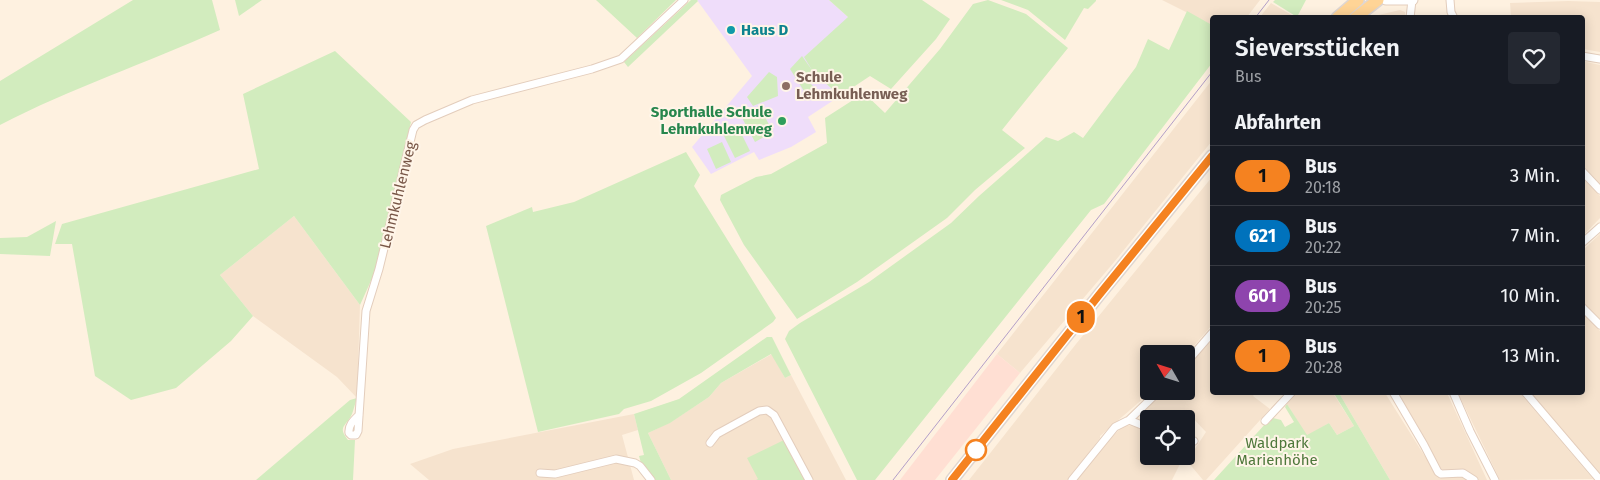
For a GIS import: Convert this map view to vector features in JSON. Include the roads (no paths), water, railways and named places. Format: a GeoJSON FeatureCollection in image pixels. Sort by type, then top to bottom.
{"type":"FeatureCollection","features":[{"type":"Feature","properties":{"kind":"main road"},"geometry":{"type":"LineString","coordinates":[[1340,15],[1357,0]]}},
{"type":"Feature","properties":{"kind":"main road"},"geometry":{"type":"LineString","coordinates":[[1359,15],[1378,0]]}},
{"type":"Feature","properties":{"kind":"main road"},"geometry":{"type":"LineString","coordinates":[[952,480],[1210,158]]}},
{"type":"Feature","properties":{"kind":"street","name":"Lehmkuhlenweg"},"geometry":{"type":"LineString","coordinates":[[359,414],[366,310],[379,269],[416,125],[472,100],[592,69],[620,59],[684,0]]}},
{"type":"Feature","properties":{"kind":"street"},"geometry":{"type":"LineString","coordinates":[[1357,0],[1372,0]]}},
{"type":"Feature","properties":{"kind":"street"},"geometry":{"type":"LineString","coordinates":[[1386,0],[1413,0],[1410,15]]}},
{"type":"Feature","properties":{"kind":"street"},"geometry":{"type":"LineString","coordinates":[[1450,0],[1452,15]]}},
{"type":"Feature","properties":{"kind":"street"},"geometry":{"type":"LineString","coordinates":[[1585,56],[1600,59]]}},
{"type":"Feature","properties":{"kind":"street"},"geometry":{"type":"LineString","coordinates":[[1585,173],[1600,190]]}},
{"type":"Feature","properties":{"kind":"street"},"geometry":{"type":"LineString","coordinates":[[1585,241],[1600,227]]}},
{"type":"Feature","properties":{"kind":"street"},"geometry":{"type":"LineString","coordinates":[[1585,310],[1600,325]]}},
{"type":"Feature","properties":{"kind":"street"},"geometry":{"type":"LineString","coordinates":[[1195,353],[1210,335]]}},
{"type":"Feature","properties":{"kind":"street"},"geometry":{"type":"LineString","coordinates":[[1265,421],[1289,395]]}},
{"type":"Feature","properties":{"kind":"street"},"geometry":{"type":"LineString","coordinates":[[1396,395],[1438,472],[1441,474],[1463,473],[1474,480]]}},
{"type":"Feature","properties":{"kind":"street"},"geometry":{"type":"LineString","coordinates":[[1454,395],[1495,480]]}},
{"type":"Feature","properties":{"kind":"street"},"geometry":{"type":"LineString","coordinates":[[1528,395],[1600,480]]}},
{"type":"Feature","properties":{"kind":"street"},"geometry":{"type":"LineString","coordinates":[[1072,480],[1115,427],[1129,420],[1150,400]]}},
{"type":"Feature","properties":{"kind":"street"},"geometry":{"type":"LineString","coordinates":[[710,444],[716,434],[759,411],[767,410],[774,415],[809,480]]}},
{"type":"Feature","properties":{"kind":"street"},"geometry":{"type":"LineString","coordinates":[[1129,420],[1140,424]]}},
{"type":"Feature","properties":{"kind":"street"},"geometry":{"type":"LineString","coordinates":[[540,473],[555,474],[616,460],[635,463],[640,466],[651,480]]}},
{"type":"Feature","properties":{"kind":"tram line"},"geometry":{"type":"LineString","coordinates":[[1257,15],[1269,0]]}},
{"type":"Feature","properties":{"kind":"tram line"},"geometry":{"type":"LineString","coordinates":[[893,480],[1210,75]]}},
{"type":"Feature","properties":{"kind":"place","name":"Haus D"},"geometry":{"type":"Point","coordinates":[731,30]}},
{"type":"Feature","properties":{"kind":"place","name":"Schule Lehmkuhlenweg"},"geometry":{"type":"Point","coordinates":[786,86]}},
{"type":"Feature","properties":{"kind":"place","name":"Sporthalle Schule Lehmkuhlenweg"},"geometry":{"type":"Point","coordinates":[782,121]}},
{"type":"Feature","properties":{"kind":"park label","name":"Waldpark Marienhöhe"},"geometry":{"type":"Point","coordinates":[1277,452]}}]}
